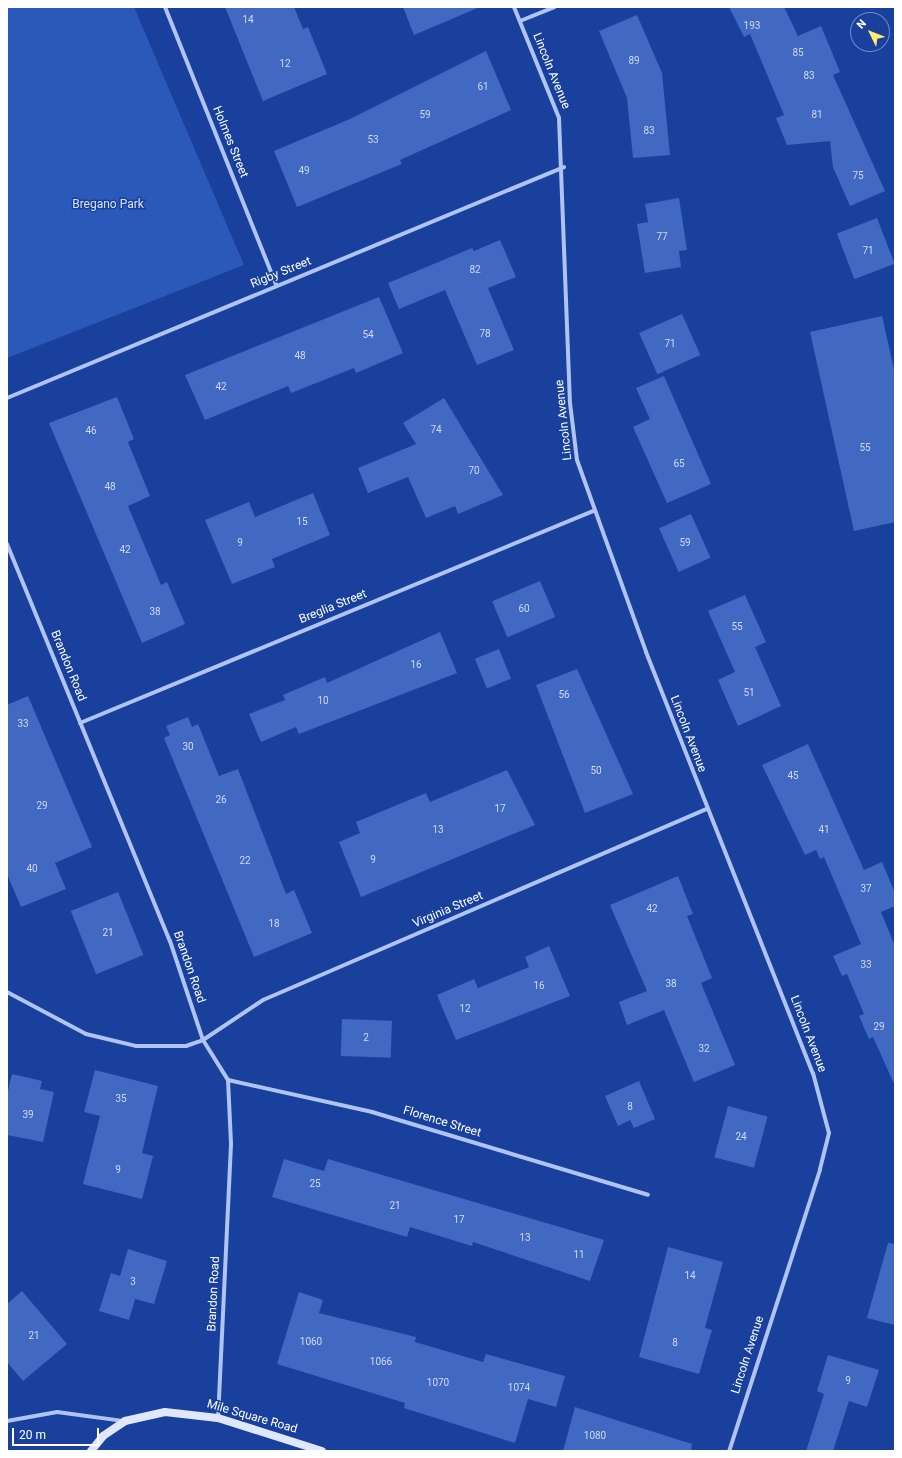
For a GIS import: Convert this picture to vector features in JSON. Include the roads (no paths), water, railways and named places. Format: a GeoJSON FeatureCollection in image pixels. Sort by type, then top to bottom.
{"type":"FeatureCollection","features":[{"type":"Feature","properties":{"kind":"street","name":"Holmes Street"},"geometry":{"type":"LineString","coordinates":[[165,7],[276,285]]}},
{"type":"Feature","properties":{"kind":"street","name":"Lincoln Avenue"},"geometry":{"type":"LineString","coordinates":[[514,7],[559,118],[564,167],[570,403],[577,460],[594,511],[706,809],[814,1073],[829,1133],[820,1170],[729,1451]]}},
{"type":"Feature","properties":{"kind":"street"},"geometry":{"type":"LineString","coordinates":[[520,21],[554,7]]}},
{"type":"Feature","properties":{"kind":"street","name":"Rigby Street"},"geometry":{"type":"LineString","coordinates":[[7,398],[276,285],[564,167]]}},
{"type":"Feature","properties":{"kind":"street","name":"Breglia Street"},"geometry":{"type":"LineString","coordinates":[[80,723],[594,511]]}},
{"type":"Feature","properties":{"kind":"street","name":"Brandon Road"},"geometry":{"type":"LineString","coordinates":[[7,544],[170,941],[203,1040],[228,1080],[231,1144],[218,1418]]}},
{"type":"Feature","properties":{"kind":"street","name":"Virginia Street"},"geometry":{"type":"LineString","coordinates":[[203,1040],[263,1000],[706,809]]}},
{"type":"Feature","properties":{"kind":"street"},"geometry":{"type":"LineString","coordinates":[[7,992],[86,1034],[149,1047],[186,1046],[203,1040]]}},
{"type":"Feature","properties":{"kind":"street","name":"Florence Street"},"geometry":{"type":"LineString","coordinates":[[228,1080],[372,1112],[648,1195]]}},
{"type":"Feature","properties":{"kind":"street"},"geometry":{"type":"LineString","coordinates":[[7,1421],[57,1412],[125,1421]]}},
{"type":"Feature","properties":{"kind":"street","name":"Mile Square Road"},"geometry":{"type":"LineString","coordinates":[[91,1451],[103,1436],[125,1421],[166,1412],[218,1418],[322,1451]]}},
{"type":"Feature","properties":{"kind":"park label","name":"Bregano Park"},"geometry":{"type":"Point","coordinates":[108,205]}}]}
